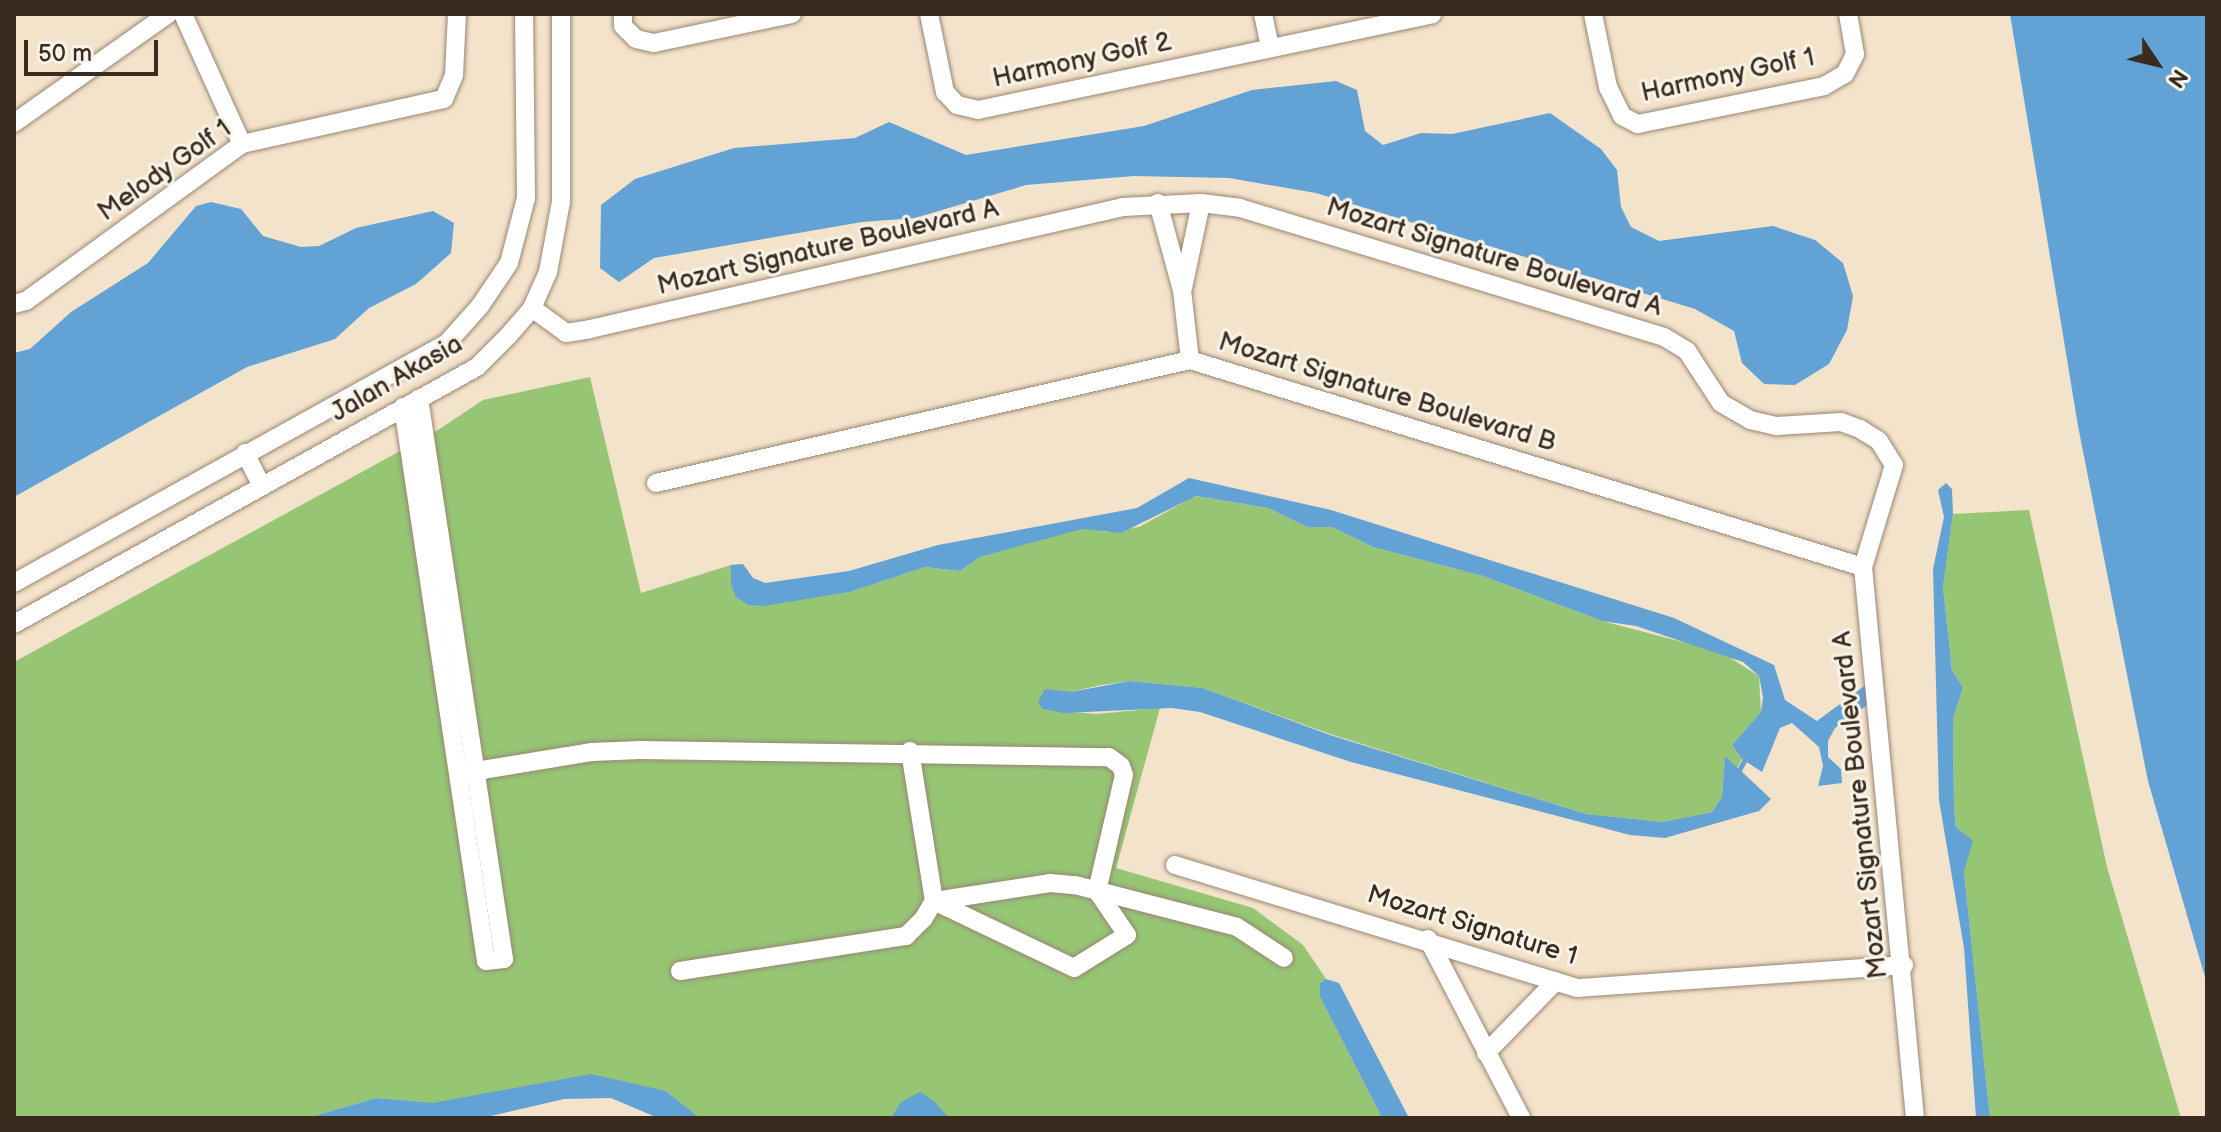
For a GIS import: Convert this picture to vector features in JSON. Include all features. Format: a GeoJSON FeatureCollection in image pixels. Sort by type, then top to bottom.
{"type":"FeatureCollection","features":[{"type":"Feature","properties":{"kind":"street"},"geometry":{"type":"LineString","coordinates":[[14,123],[168,14]]}},
{"type":"Feature","properties":{"kind":"street"},"geometry":{"type":"LineString","coordinates":[[183,14],[242,144]]}},
{"type":"Feature","properties":{"kind":"street","name":"Melody Golf 1"},"geometry":{"type":"LineString","coordinates":[[14,304],[26,301],[242,144],[444,99],[451,90],[457,14]]}},
{"type":"Feature","properties":{"kind":"street","name":"Jalan Akasia"},"geometry":{"type":"LineString","coordinates":[[14,583],[447,343],[509,263],[526,198],[524,14]]}},
{"type":"Feature","properties":{"kind":"street","name":"Jalan Akasia"},"geometry":{"type":"LineString","coordinates":[[14,624],[477,367],[532,308],[548,272],[561,202],[561,14]]}},
{"type":"Feature","properties":{"kind":"street"},"geometry":{"type":"LineString","coordinates":[[623,14],[623,26],[636,39],[654,43],[792,14]]}},
{"type":"Feature","properties":{"kind":"street","name":"Harmony Golf 2"},"geometry":{"type":"LineString","coordinates":[[929,14],[945,92],[957,105],[978,110],[1432,14]]}},
{"type":"Feature","properties":{"kind":"street"},"geometry":{"type":"LineString","coordinates":[[1263,14],[1270,47]]}},
{"type":"Feature","properties":{"kind":"street","name":"Harmony Golf 1"},"geometry":{"type":"LineString","coordinates":[[1593,14],[1608,87],[1622,116],[1638,124],[1824,86],[1845,74],[1855,54],[1848,14]]}},
{"type":"Feature","properties":{"kind":"street"},"geometry":{"type":"LineString","coordinates":[[1158,203],[1182,290],[1190,360]]}},
{"type":"Feature","properties":{"kind":"street","name":"Mozart Signature Boulevard A"},"geometry":{"type":"LineString","coordinates":[[532,308],[566,333],[1158,203],[1201,203],[1240,208],[1664,337],[1687,351],[1721,403],[1750,420],[1777,426],[1841,422],[1860,429],[1879,441],[1894,465],[1863,567],[1904,965],[1915,1118]]}},
{"type":"Feature","properties":{"kind":"street"},"geometry":{"type":"LineString","coordinates":[[1182,290],[1201,203]]}},
{"type":"Feature","properties":{"kind":"street","name":"Mozart Signature Boulevard B"},"geometry":{"type":"LineString","coordinates":[[656,483],[1190,360],[1863,567]]}},
{"type":"Feature","properties":{"kind":"street"},"geometry":{"type":"LineString","coordinates":[[411,403],[467,772],[504,959],[486,961],[467,772]]}},
{"type":"Feature","properties":{"kind":"street"},"geometry":{"type":"LineString","coordinates":[[284,432],[300,465]]}},
{"type":"Feature","properties":{"kind":"street"},"geometry":{"type":"LineString","coordinates":[[245,453],[262,486]]}},
{"type":"Feature","properties":{"kind":"street"},"geometry":{"type":"LineString","coordinates":[[467,772],[592,752],[910,751],[1109,757],[1121,766],[1124,775],[1097,891],[1127,935],[1074,968],[934,901]]}},
{"type":"Feature","properties":{"kind":"street"},"geometry":{"type":"LineString","coordinates":[[910,751],[934,901]]}},
{"type":"Feature","properties":{"kind":"street","name":"Mozart Signature 1"},"geometry":{"type":"LineString","coordinates":[[1175,865],[1428,939],[1578,988],[1904,965]]}},
{"type":"Feature","properties":{"kind":"street"},"geometry":{"type":"LineString","coordinates":[[680,971],[906,936],[934,901],[1050,883],[1097,891],[1237,927],[1284,958]]}},
{"type":"Feature","properties":{"kind":"street"},"geometry":{"type":"LineString","coordinates":[[1428,939],[1521,1118]]}},
{"type":"Feature","properties":{"kind":"street"},"geometry":{"type":"LineString","coordinates":[[1486,1053],[1556,981]]}},
{"type":"Feature","properties":{"kind":"green space"},"geometry":{"type":"Polygon","coordinates":[[[590,377],[641,593],[731,565],[731,584],[811,598],[850,592],[925,567],[960,571],[980,557],[1082,528],[1106,532],[1139,527],[1195,496],[1268,508],[1307,527],[1332,527],[1373,547],[1483,576],[1602,621],[1721,652],[1759,676],[1761,712],[1732,745],[1742,759],[1737,768],[1725,757],[1722,797],[1712,812],[1663,822],[1586,814],[1330,734],[1203,688],[1129,681],[1071,692],[1043,709],[1096,714],[1160,708],[1116,868],[1253,908],[1303,945],[1326,979],[1320,983],[1320,997],[1382,1118],[700,1118],[666,1091],[433,1104],[376,1098],[307,1118],[14,1118],[14,662],[435,432],[483,400],[590,377]]]}},
{"type":"Feature","properties":{"kind":"green space"},"geometry":{"type":"Polygon","coordinates":[[[2029,510],[2107,867],[2181,1118],[1990,1118],[1964,872],[1972,841],[1956,827],[1954,808],[1953,718],[1963,688],[1952,670],[1943,587],[1953,514],[2029,510]]]}},
{"type":"Feature","properties":{"kind":"water"},"geometry":{"type":"Polygon","coordinates":[[[2010,14],[2207,14],[2207,984],[2148,781],[2078,426],[2010,14]]]}},
{"type":"Feature","properties":{"kind":"water"},"geometry":{"type":"Polygon","coordinates":[[[1336,81],[1357,90],[1365,131],[1383,145],[1421,133],[1452,134],[1550,113],[1601,149],[1617,170],[1621,207],[1631,227],[1659,241],[1773,226],[1815,240],[1843,263],[1853,296],[1847,330],[1829,364],[1795,385],[1764,384],[1742,363],[1734,331],[1695,309],[1316,193],[1229,178],[1134,176],[1026,185],[915,218],[862,222],[654,258],[619,282],[600,268],[601,205],[635,179],[734,148],[855,138],[889,122],[966,155],[1144,126],[1252,90],[1336,81]]]}},
{"type":"Feature","properties":{"kind":"water"},"geometry":{"type":"Polygon","coordinates":[[[211,202],[241,209],[263,236],[301,247],[319,246],[356,228],[433,211],[454,223],[451,253],[416,284],[369,308],[335,339],[247,367],[14,497],[14,353],[30,349],[71,312],[148,263],[196,206],[211,202]]]}},
{"type":"Feature","properties":{"kind":"water"},"geometry":{"type":"Polygon","coordinates":[[[1189,478],[1331,510],[1674,618],[1774,665],[1785,700],[1817,721],[1867,684],[1874,700],[1835,728],[1828,741],[1828,757],[1841,769],[1842,783],[1818,786],[1823,766],[1819,747],[1792,723],[1780,728],[1762,772],[1742,759],[1732,745],[1761,712],[1763,697],[1759,676],[1743,662],[1636,626],[1602,621],[1483,576],[1373,547],[1332,527],[1307,527],[1268,508],[1196,496],[1121,533],[1082,529],[980,557],[960,571],[925,567],[850,592],[763,606],[748,605],[736,597],[731,584],[731,565],[743,564],[753,578],[765,583],[849,571],[938,545],[1137,508],[1189,478]]]}},
{"type":"Feature","properties":{"kind":"water"},"geometry":{"type":"Polygon","coordinates":[[[1946,483],[1952,489],[1953,514],[1943,587],[1952,670],[1963,688],[1953,718],[1954,808],[1956,827],[1973,841],[1964,872],[1990,1118],[1976,1118],[1964,948],[1939,800],[1933,569],[1944,517],[1938,490],[1946,483]]]}},
{"type":"Feature","properties":{"kind":"water"},"geometry":{"type":"Polygon","coordinates":[[[1129,681],[1203,688],[1330,735],[1586,814],[1663,822],[1712,812],[1722,797],[1725,756],[1771,799],[1759,811],[1665,838],[1630,835],[1351,762],[1200,712],[1172,708],[1064,713],[1043,709],[1038,702],[1045,689],[1071,692],[1129,681]]]}},
{"type":"Feature","properties":{"kind":"water"},"geometry":{"type":"Polygon","coordinates":[[[1326,979],[1339,983],[1409,1118],[1382,1118],[1320,997],[1320,983],[1326,979]]]}},
{"type":"Feature","properties":{"kind":"water"},"geometry":{"type":"Polygon","coordinates":[[[591,1074],[666,1091],[700,1118],[658,1118],[611,1098],[564,1099],[482,1118],[307,1118],[376,1098],[433,1103],[591,1074]]]}},
{"type":"Feature","properties":{"kind":"water"},"geometry":{"type":"Polygon","coordinates":[[[920,1092],[934,1101],[949,1118],[891,1118],[901,1102],[920,1092]]]}},
{"type":"Feature","properties":{"kind":"waterway"},"geometry":{"type":"LineString","coordinates":[[1739,770],[1744,761]]}}]}
